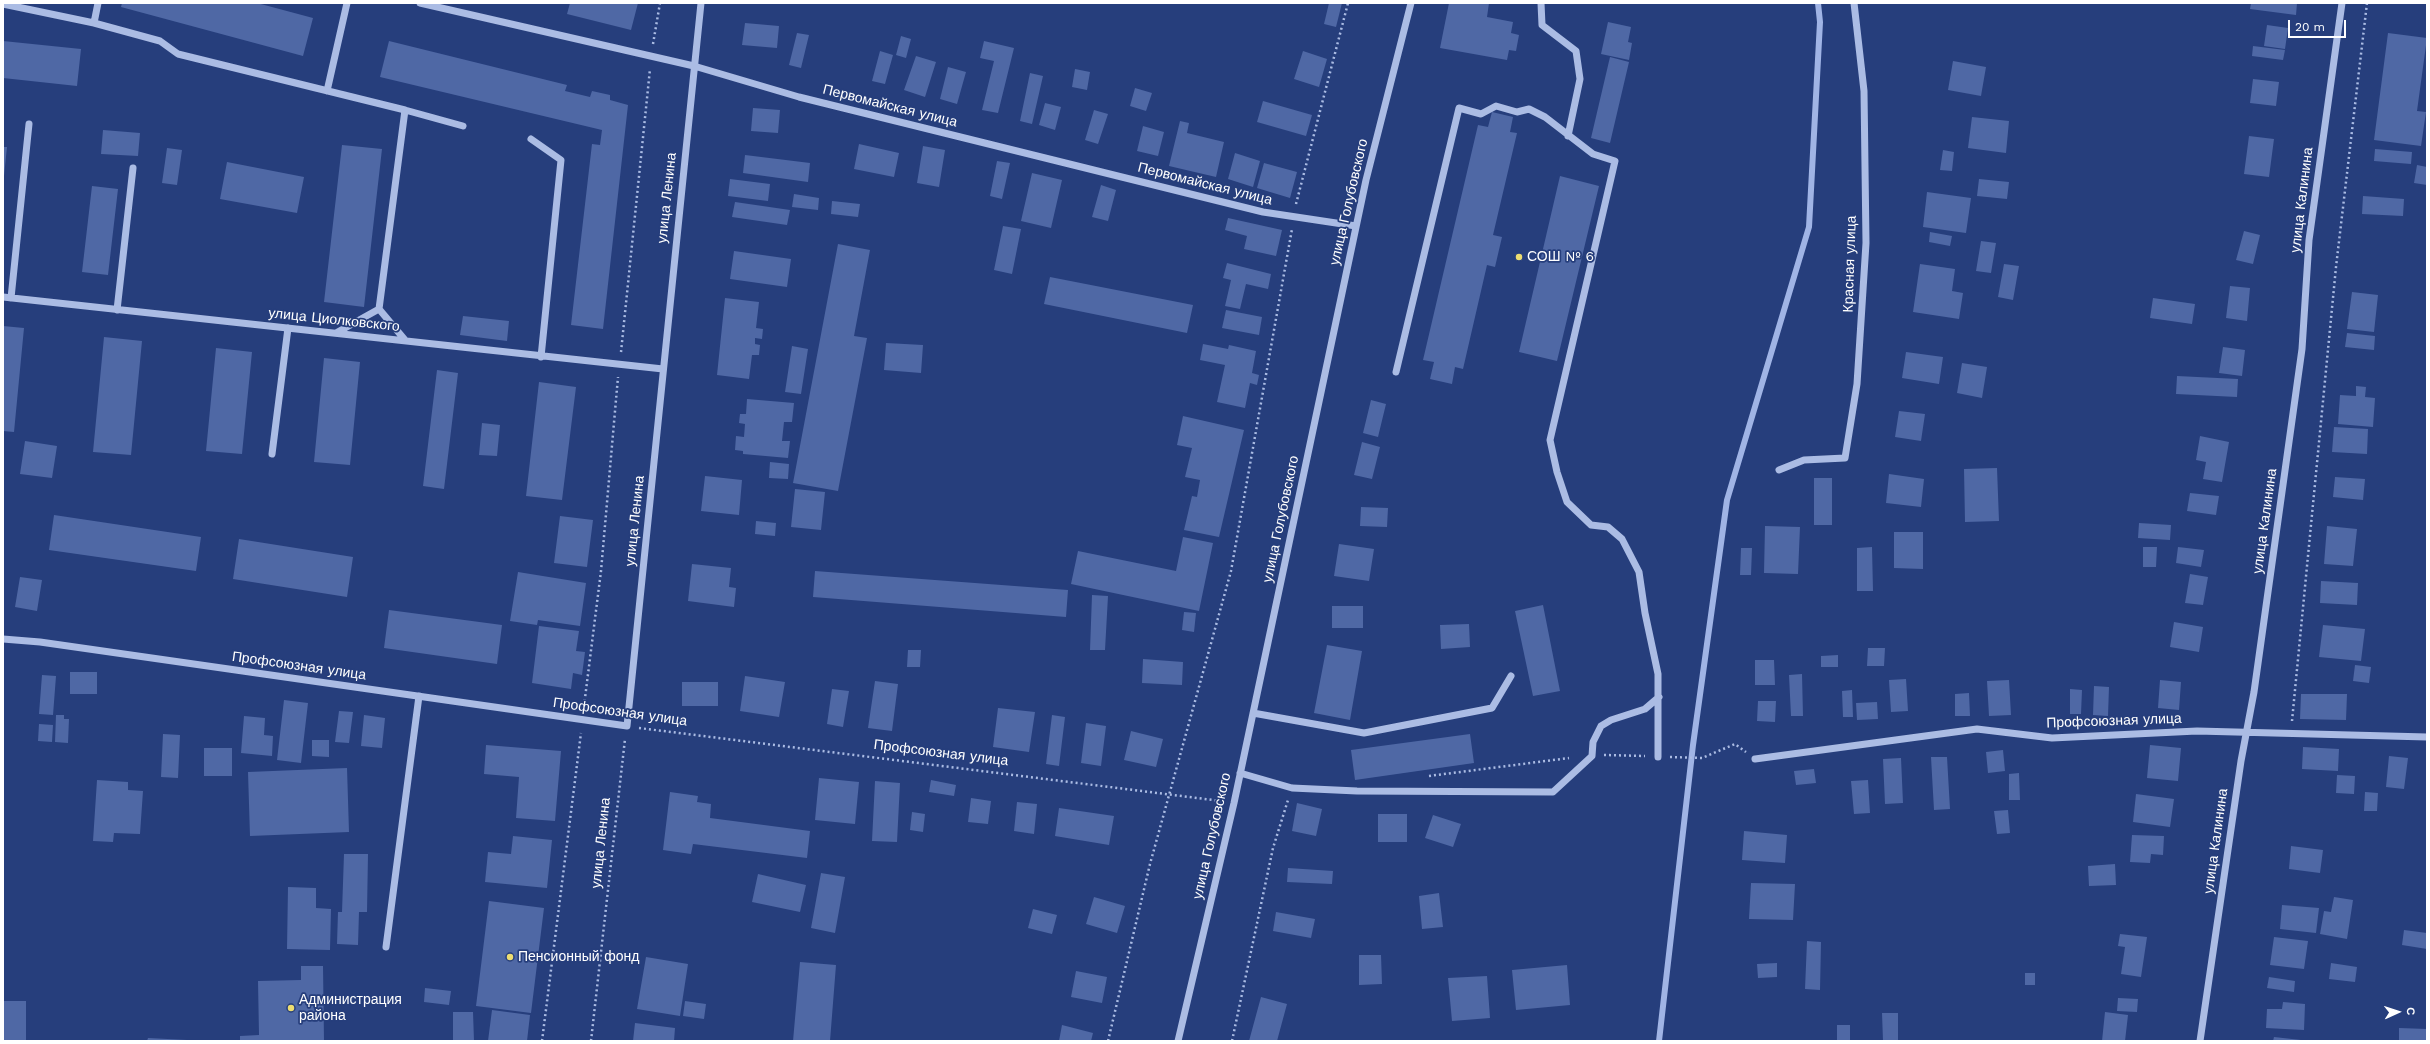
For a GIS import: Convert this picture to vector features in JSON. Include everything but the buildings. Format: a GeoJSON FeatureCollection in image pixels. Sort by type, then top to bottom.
{"type":"FeatureCollection","features":[{"type":"Feature","properties":{"kind":"street"},"geometry":{"type":"LineString","coordinates":[[94,24],[98,3]]}},
{"type":"Feature","properties":{"kind":"street"},"geometry":{"type":"LineString","coordinates":[[328,91],[347,3]]}},
{"type":"Feature","properties":{"kind":"street","name":"Первомайская улица"},"geometry":{"type":"LineString","coordinates":[[420,3],[694,66],[799,97],[1263,212],[1356,226]]}},
{"type":"Feature","properties":{"kind":"street","name":"улица Ленина"},"geometry":{"type":"LineString","coordinates":[[627,726],[701,3]]}},
{"type":"Feature","properties":{"kind":"street","name":"улица Голубовского"},"geometry":{"type":"LineString","coordinates":[[1178,1041],[1234,803],[1356,226],[1411,3]]}},
{"type":"Feature","properties":{"kind":"street"},"geometry":{"type":"LineString","coordinates":[[1541,3],[1542,25],[1576,51],[1580,79],[1568,136]]}},
{"type":"Feature","properties":{"kind":"street","name":"Красная улица"},"geometry":{"type":"LineString","coordinates":[[1779,470],[1804,460],[1845,458],[1857,384],[1866,243],[1864,91],[1854,3]]}},
{"type":"Feature","properties":{"kind":"street","name":"улица Калинина"},"geometry":{"type":"LineString","coordinates":[[2200,1041],[2247,732],[2302,349],[2309,240],[2342,3]]}},
{"type":"Feature","properties":{"kind":"street"},"geometry":{"type":"LineString","coordinates":[[3,4],[94,24],[160,41],[178,54],[405,110],[463,126]]}},
{"type":"Feature","properties":{"kind":"street"},"geometry":{"type":"LineString","coordinates":[[1396,372],[1459,108],[1481,114],[1496,106],[1517,112],[1528,109],[1545,117],[1593,154],[1615,161],[1550,440],[1557,472],[1567,502],[1591,524],[1608,527],[1622,539],[1639,572],[1645,613],[1658,674],[1658,757]]}},
{"type":"Feature","properties":{"kind":"street"},"geometry":{"type":"LineString","coordinates":[[404,340],[379,310],[405,110]]}},
{"type":"Feature","properties":{"kind":"street"},"geometry":{"type":"LineString","coordinates":[[11,298],[29,124]]}},
{"type":"Feature","properties":{"kind":"street"},"geometry":{"type":"LineString","coordinates":[[531,139],[561,160],[541,357]]}},
{"type":"Feature","properties":{"kind":"street"},"geometry":{"type":"LineString","coordinates":[[118,310],[133,168]]}},
{"type":"Feature","properties":{"kind":"street","name":"улица Циолковского"},"geometry":{"type":"LineString","coordinates":[[3,297],[404,340],[541,357],[663,369]]}},
{"type":"Feature","properties":{"kind":"street"},"geometry":{"type":"LineString","coordinates":[[336,333],[379,310]]}},
{"type":"Feature","properties":{"kind":"street"},"geometry":{"type":"LineString","coordinates":[[272,454],[288,328]]}},
{"type":"Feature","properties":{"kind":"street","name":"Профсоюзная улица"},"geometry":{"type":"LineString","coordinates":[[3,639],[627,726]]}},
{"type":"Feature","properties":{"kind":"street"},"geometry":{"type":"LineString","coordinates":[[1253,713],[1364,732],[1492,708],[1511,676]]}},
{"type":"Feature","properties":{"kind":"street"},"geometry":{"type":"LineString","coordinates":[[386,947],[419,696]]}},
{"type":"Feature","properties":{"kind":"street"},"geometry":{"type":"LineString","coordinates":[[1240,773],[1292,788],[1357,791],[1553,792],[1592,756],[1593,742],[1601,726],[1611,720],[1645,709],[1659,697]]}},
{"type":"Feature","properties":{"kind":"street","name":"Профсоюзная улица"},"geometry":{"type":"LineString","coordinates":[[1755,759],[1977,729],[2052,738],[2197,732],[2427,737]]}},
{"type":"Feature","properties":{"kind":"path"},"geometry":{"type":"LineString","coordinates":[[542,1041],[601,571],[619,365],[652,57],[660,3]]}},
{"type":"Feature","properties":{"kind":"path"},"geometry":{"type":"LineString","coordinates":[[1108,1041],[1150,864],[1231,571],[1304,168],[1348,3]]}},
{"type":"Feature","properties":{"kind":"path"},"geometry":{"type":"LineString","coordinates":[[2291,734],[2336,267],[2367,3]]}},
{"type":"Feature","properties":{"kind":"path","name":"Профсоюзная улица"},"geometry":{"type":"LineString","coordinates":[[627,726],[1234,803]]}},
{"type":"Feature","properties":{"kind":"path","name":"улица Ленина"},"geometry":{"type":"LineString","coordinates":[[591,1041],[627,726]]}},
{"type":"Feature","properties":{"kind":"path"},"geometry":{"type":"LineString","coordinates":[[1422,777],[1592,756],[1702,758],[1735,744],[1755,759]]}},
{"type":"Feature","properties":{"kind":"path"},"geometry":{"type":"LineString","coordinates":[[1232,1041],[1273,848],[1292,788]]}},
{"type":"Feature","properties":{"kind":"waterway"},"geometry":{"type":"LineString","coordinates":[[1659,1041],[1693,745],[1727,500],[1809,227],[1820,22],[1818,3]]}},
{"type":"Feature","properties":{"kind":"place","name":"СОШ № 6"},"geometry":{"type":"Point","coordinates":[1519,257]}},
{"type":"Feature","properties":{"kind":"place","name":"Пенсионный фонд"},"geometry":{"type":"Point","coordinates":[510,957]}},
{"type":"Feature","properties":{"kind":"place","name":"Администрация района"},"geometry":{"type":"Point","coordinates":[291,1008]}}]}
